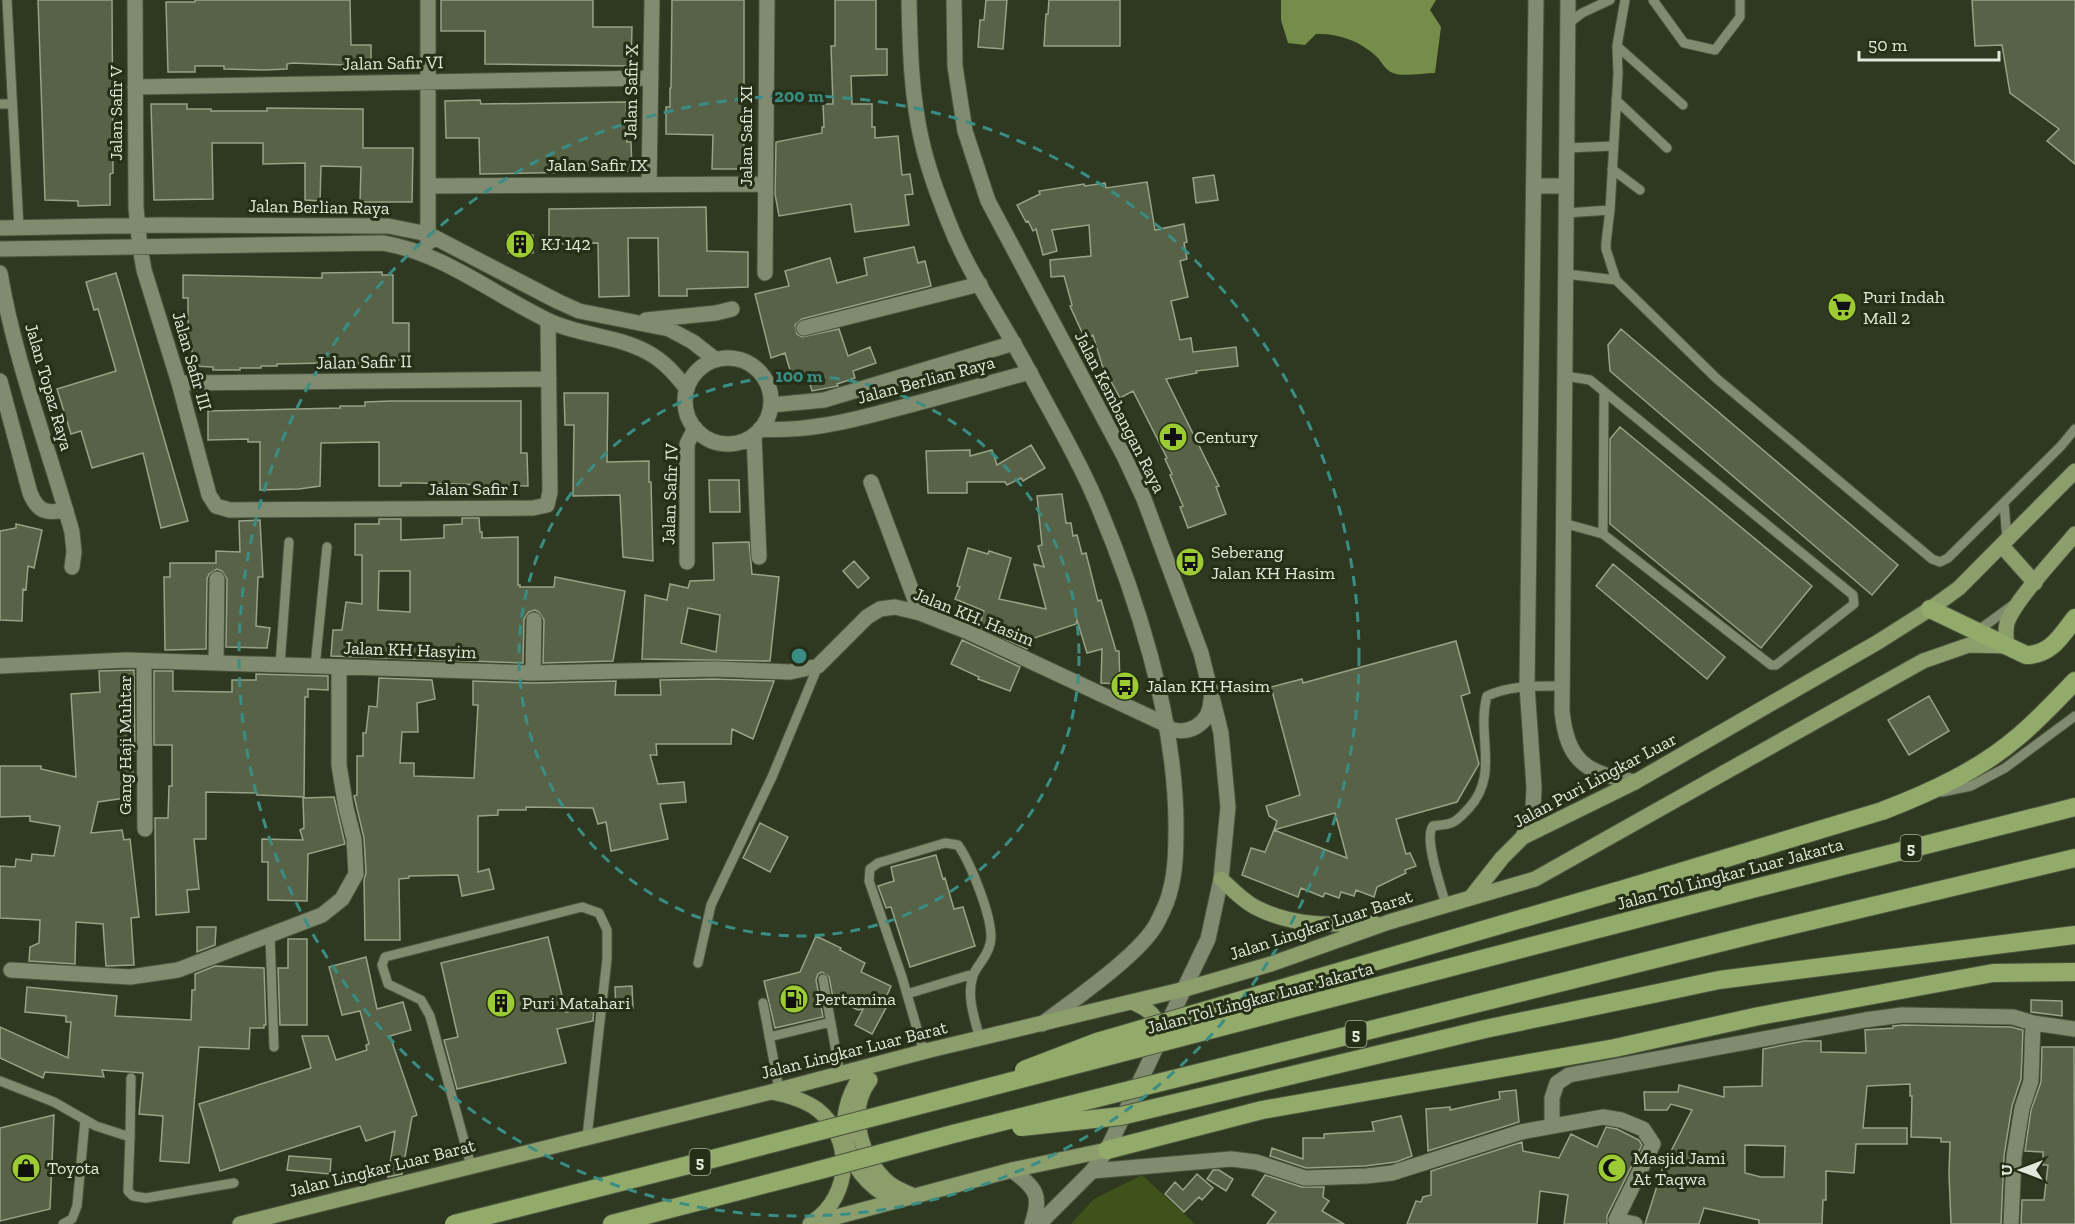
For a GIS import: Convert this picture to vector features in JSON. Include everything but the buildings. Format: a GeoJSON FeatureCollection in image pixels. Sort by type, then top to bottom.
{"type":"FeatureCollection","features":[{"type":"Feature","properties":{"kind":"highway"},"geometry":{"type":"LineString","coordinates":[[1930,609],[2026,655],[2045,652],[2055,644],[2075,618]]}},
{"type":"Feature","properties":{"kind":"highway"},"geometry":{"type":"LineString","coordinates":[[947,1100],[1097,1042],[1617,891],[1882,811],[1922,796],[2018,738],[2075,681]]}},
{"type":"Feature","properties":{"kind":"highway","name":"Jalan Tol Lingkar Luar Jakarta"},"geometry":{"type":"LineString","coordinates":[[453,1224],[947,1100],[1748,890],[2075,807]]}},
{"type":"Feature","properties":{"kind":"highway","name":"5"},"geometry":{"type":"LineString","coordinates":[[612,1224],[953,1134],[1759,933],[2075,858]]}},
{"type":"Feature","properties":{"kind":"highway"},"geometry":{"type":"LineString","coordinates":[[953,1134],[1121,1116],[1485,1029],[1719,980],[2071,937]]}},
{"type":"Feature","properties":{"kind":"highway"},"geometry":{"type":"LineString","coordinates":[[1107,1150],[1262,1110],[1615,1048],[1783,1012],[1993,973],[2075,972]]}},
{"type":"Feature","properties":{"kind":"main road","name":"Jalan Puri Lingkar Luar"},"geometry":{"type":"LineString","coordinates":[[1472,896],[1502,858],[1523,837],[1635,782],[1878,642],[1930,609],[1959,588],[2075,471]]}},
{"type":"Feature","properties":{"kind":"main road"},"geometry":{"type":"LineString","coordinates":[[1472,896],[1535,879],[1923,661],[1950,650],[1978,645],[2007,646],[2008,620],[2075,534]]}},
{"type":"Feature","properties":{"kind":"main road"},"geometry":{"type":"LineString","coordinates":[[2005,544],[2036,583]]}},
{"type":"Feature","properties":{"kind":"main road"},"geometry":{"type":"LineString","coordinates":[[1221,879],[1255,907],[1281,919],[1323,925],[1389,922]]}},
{"type":"Feature","properties":{"kind":"main road","name":"Jalan Lingkar Luar Barat"},"geometry":{"type":"LineString","coordinates":[[240,1224],[930,1050],[980,1040],[1185,989],[1270,964],[1389,922],[1472,896]]}},
{"type":"Feature","properties":{"kind":"main road"},"geometry":{"type":"LineString","coordinates":[[1132,1002],[1155,1015],[1164,1033]]}},
{"type":"Feature","properties":{"kind":"main road"},"geometry":{"type":"LineString","coordinates":[[887,1062],[862,1090],[859,1130],[864,1152],[880,1174],[891,1185],[914,1196]]}},
{"type":"Feature","properties":{"kind":"main road"},"geometry":{"type":"LineString","coordinates":[[867,1209],[892,1199],[872,1186],[858,1171],[849,1154],[845,1134],[844,1119],[851,1093],[859,1077],[869,1066]]}},
{"type":"Feature","properties":{"kind":"main road"},"geometry":{"type":"LineString","coordinates":[[775,1090],[817,1109],[835,1129],[844,1155],[842,1182],[830,1207],[810,1224]]}},
{"type":"Feature","properties":{"kind":"main road"},"geometry":{"type":"LineString","coordinates":[[810,1224],[1012,1170],[1107,1150]]}},
{"type":"Feature","properties":{"kind":"street","name":"Jalan Safir V"},"geometry":{"type":"LineString","coordinates":[[135,0],[137,226]]}},
{"type":"Feature","properties":{"kind":"street"},"geometry":{"type":"LineString","coordinates":[[428,0],[428,255]]}},
{"type":"Feature","properties":{"kind":"street","name":"Jalan Safir X"},"geometry":{"type":"LineString","coordinates":[[649,185],[652,0]]}},
{"type":"Feature","properties":{"kind":"street","name":"Jalan Safir XI"},"geometry":{"type":"LineString","coordinates":[[765,273],[767,0]]}},
{"type":"Feature","properties":{"kind":"street"},"geometry":{"type":"LineString","coordinates":[[909,0],[912,72],[921,140],[935,186],[950,227],[1030,372],[1092,492],[1125,573],[1156,676],[1167,726],[1176,805],[1176,847],[1170,892],[1156,926],[1139,946],[1042,1024]]}},
{"type":"Feature","properties":{"kind":"street","name":"Jalan Kembangan Raya"},"geometry":{"type":"LineString","coordinates":[[954,0],[955,66],[965,131],[988,201],[1124,456],[1144,499],[1201,652],[1221,733],[1228,807],[1221,879],[1208,939],[1107,1150],[1092,1171],[1039,1224]]}},
{"type":"Feature","properties":{"kind":"street"},"geometry":{"type":"LineString","coordinates":[[1523,837],[1533,809],[1534,787],[1527,686],[1536,0]]}},
{"type":"Feature","properties":{"kind":"street"},"geometry":{"type":"LineString","coordinates":[[1568,0],[1562,686],[1564,731],[1570,749],[1594,772],[1635,782]]}},
{"type":"Feature","properties":{"kind":"street","name":"Jalan Safir VI"},"geometry":{"type":"LineString","coordinates":[[135,87],[651,78]]}},
{"type":"Feature","properties":{"kind":"street","name":"Jalan Safir IX"},"geometry":{"type":"LineString","coordinates":[[428,186],[765,184]]}},
{"type":"Feature","properties":{"kind":"street"},"geometry":{"type":"LineString","coordinates":[[1534,186],[1566,186]]}},
{"type":"Feature","properties":{"kind":"street","name":"Jalan Safir III"},"geometry":{"type":"LineString","coordinates":[[137,226],[144,270],[179,383],[209,495],[216,507]]}},
{"type":"Feature","properties":{"kind":"street","name":"Jalan Berlian Raya"},"geometry":{"type":"LineString","coordinates":[[0,228],[388,226],[428,234],[579,311],[669,329],[693,342],[716,360]]}},
{"type":"Feature","properties":{"kind":"street","name":"Jalan Berlian Raya"},"geometry":{"type":"LineString","coordinates":[[0,249],[383,243],[402,246],[428,255],[548,321],[646,351],[668,366],[687,389]]}},
{"type":"Feature","properties":{"kind":"street","name":"Jalan Topaz Raya"},"geometry":{"type":"LineString","coordinates":[[0,273],[22,371],[72,532],[74,552],[72,567]]}},
{"type":"Feature","properties":{"kind":"street"},"geometry":{"type":"LineString","coordinates":[[804,328],[980,284]]}},
{"type":"Feature","properties":{"kind":"street"},"geometry":{"type":"LineString","coordinates":[[630,321],[716,313],[732,309]]}},
{"type":"Feature","properties":{"kind":"street","name":"Jalan Safir I"},"geometry":{"type":"LineString","coordinates":[[216,507],[242,510],[533,508],[547,505],[550,492],[548,321]]}},
{"type":"Feature","properties":{"kind":"street","name":"Jalan Berlian Raya"},"geometry":{"type":"LineString","coordinates":[[771,405],[824,400],[1014,343]]}},
{"type":"Feature","properties":{"kind":"street"},"geometry":{"type":"LineString","coordinates":[[732,358],[748,363],[762,374],[769,389],[771,405],[765,422],[757,432],[745,441],[723,444],[712,441],[695,428],[688,416],[687,389],[693,376],[703,366],[716,360],[732,358]]}},
{"type":"Feature","properties":{"kind":"street","name":"Jalan Berlian Raya"},"geometry":{"type":"LineString","coordinates":[[757,432],[783,431],[828,424],[942,397],[1030,372]]}},
{"type":"Feature","properties":{"kind":"street","name":"Jalan Safir II"},"geometry":{"type":"LineString","coordinates":[[179,383],[549,379]]}},
{"type":"Feature","properties":{"kind":"street"},"geometry":{"type":"LineString","coordinates":[[0,381],[30,494],[35,505],[44,511],[66,510]]}},
{"type":"Feature","properties":{"kind":"street","name":"Jalan Safir IV"},"geometry":{"type":"LineString","coordinates":[[687,562],[687,444],[695,428]]}},
{"type":"Feature","properties":{"kind":"street"},"geometry":{"type":"LineString","coordinates":[[757,432],[759,557]]}},
{"type":"Feature","properties":{"kind":"street"},"geometry":{"type":"LineString","coordinates":[[871,482],[920,613]]}},
{"type":"Feature","properties":{"kind":"street"},"geometry":{"type":"LineString","coordinates":[[216,662],[217,579]]}},
{"type":"Feature","properties":{"kind":"street","name":"Jalan KH. Hasim"},"geometry":{"type":"LineString","coordinates":[[819,666],[867,617],[880,609],[895,607],[920,613],[966,631],[1130,706],[1167,726]]}},
{"type":"Feature","properties":{"kind":"street"},"geometry":{"type":"LineString","coordinates":[[533,673],[534,620]]}},
{"type":"Feature","properties":{"kind":"street","name":"Jalan KH Hasyim"},"geometry":{"type":"LineString","coordinates":[[0,666],[144,661],[533,673],[715,669],[790,672],[819,666]]}},
{"type":"Feature","properties":{"kind":"street","name":"Gang Haji Muhtar"},"geometry":{"type":"LineString","coordinates":[[144,661],[145,829]]}},
{"type":"Feature","properties":{"kind":"street"},"geometry":{"type":"LineString","coordinates":[[11,970],[130,977],[178,970],[322,915],[342,899],[356,874],[354,840],[339,765],[339,668]]}},
{"type":"Feature","properties":{"kind":"street"},"geometry":{"type":"LineString","coordinates":[[1167,726],[1176,732],[1190,731],[1203,722],[1211,704],[1212,693]]}},
{"type":"Feature","properties":{"kind":"street"},"geometry":{"type":"LineString","coordinates":[[1552,1124],[1552,1098],[1557,1083],[1561,1078],[1569,1075],[1902,1015],[2013,1017],[2033,1023],[2075,1029]]}},
{"type":"Feature","properties":{"kind":"street"},"geometry":{"type":"LineString","coordinates":[[2011,1224],[2014,1157],[2022,1108],[2031,1081],[2033,1023]]}},
{"type":"Feature","properties":{"kind":"street"},"geometry":{"type":"LineString","coordinates":[[1092,1171],[1231,1159],[1256,1162],[1305,1178],[1366,1176],[1392,1173],[1552,1124],[1603,1117],[1621,1120],[1643,1129],[1651,1140],[1653,1148],[1616,1220],[1635,1224]]}},
{"type":"Feature","properties":{"kind":"street"},"geometry":{"type":"LineString","coordinates":[[1012,1170],[1033,1186],[1038,1198],[1032,1224]]}},
{"type":"Feature","properties":{"kind":"lane"},"geometry":{"type":"LineString","coordinates":[[7,0],[19,228]]}},
{"type":"Feature","properties":{"kind":"lane"},"geometry":{"type":"LineString","coordinates":[[1568,24],[1610,0]]}},
{"type":"Feature","properties":{"kind":"lane"},"geometry":{"type":"LineString","coordinates":[[1625,0],[1617,46],[1614,146],[1606,249],[1616,279],[1716,378],[1932,559],[1940,562],[1948,558],[2004,503],[2075,429]]}},
{"type":"Feature","properties":{"kind":"lane"},"geometry":{"type":"LineString","coordinates":[[1653,0],[1684,43],[1715,50],[1740,17],[1740,0]]}},
{"type":"Feature","properties":{"kind":"lane"},"geometry":{"type":"LineString","coordinates":[[1617,46],[1683,105]]}},
{"type":"Feature","properties":{"kind":"lane"},"geometry":{"type":"LineString","coordinates":[[1616,100],[1667,148]]}},
{"type":"Feature","properties":{"kind":"lane"},"geometry":{"type":"LineString","coordinates":[[0,104],[12,104]]}},
{"type":"Feature","properties":{"kind":"lane"},"geometry":{"type":"LineString","coordinates":[[1567,148],[1614,146]]}},
{"type":"Feature","properties":{"kind":"lane"},"geometry":{"type":"LineString","coordinates":[[1612,169],[1640,190]]}},
{"type":"Feature","properties":{"kind":"lane"},"geometry":{"type":"LineString","coordinates":[[1566,213],[1610,210]]}},
{"type":"Feature","properties":{"kind":"lane"},"geometry":{"type":"LineString","coordinates":[[1566,274],[1616,279]]}},
{"type":"Feature","properties":{"kind":"lane"},"geometry":{"type":"LineString","coordinates":[[1563,523],[1603,534],[1771,665],[1776,665],[1854,604],[1853,596],[1590,380],[1564,376]]}},
{"type":"Feature","properties":{"kind":"lane"},"geometry":{"type":"LineString","coordinates":[[1603,534],[1605,392]]}},
{"type":"Feature","properties":{"kind":"lane"},"geometry":{"type":"LineString","coordinates":[[2004,503],[2005,544]]}},
{"type":"Feature","properties":{"kind":"lane"},"geometry":{"type":"LineString","coordinates":[[280,665],[289,542]]}},
{"type":"Feature","properties":{"kind":"lane"},"geometry":{"type":"LineString","coordinates":[[315,667],[327,547]]}},
{"type":"Feature","properties":{"kind":"lane"},"geometry":{"type":"LineString","coordinates":[[1950,650],[2025,596]]}},
{"type":"Feature","properties":{"kind":"lane"},"geometry":{"type":"LineString","coordinates":[[698,963],[711,905],[772,777],[819,666]]}},
{"type":"Feature","properties":{"kind":"lane"},"geometry":{"type":"LineString","coordinates":[[1446,905],[1434,862],[1430,829],[1433,826],[1452,823],[1461,816],[1473,803],[1484,785],[1487,696],[1501,690],[1527,686],[1562,686]]}},
{"type":"Feature","properties":{"kind":"lane"},"geometry":{"type":"LineString","coordinates":[[1922,796],[1971,786],[2005,768],[2075,716]]}},
{"type":"Feature","properties":{"kind":"lane"},"geometry":{"type":"LineString","coordinates":[[924,1053],[869,881],[870,869],[878,863],[945,843],[958,845],[965,856],[991,924],[991,943],[984,960],[973,974],[970,991],[980,1040]]}},
{"type":"Feature","properties":{"kind":"lane"},"geometry":{"type":"LineString","coordinates":[[471,1166],[430,1016],[421,1000],[388,984],[382,965],[385,957],[582,907],[598,913],[607,930],[607,959],[587,1137]]}},
{"type":"Feature","properties":{"kind":"lane"},"geometry":{"type":"LineString","coordinates":[[270,936],[274,1047]]}},
{"type":"Feature","properties":{"kind":"lane"},"geometry":{"type":"LineString","coordinates":[[907,994],[973,974]]}},
{"type":"Feature","properties":{"kind":"lane"},"geometry":{"type":"LineString","coordinates":[[823,979],[840,1074]]}},
{"type":"Feature","properties":{"kind":"lane"},"geometry":{"type":"LineString","coordinates":[[763,1003],[775,1090]]}},
{"type":"Feature","properties":{"kind":"lane"},"geometry":{"type":"LineString","coordinates":[[769,1037],[831,1022]]}},
{"type":"Feature","properties":{"kind":"lane"},"geometry":{"type":"LineString","coordinates":[[131,1078],[128,1191],[133,1196],[146,1198],[234,1183]]}},
{"type":"Feature","properties":{"kind":"lane"},"geometry":{"type":"LineString","coordinates":[[0,1081],[54,1102],[96,1126],[130,1137]]}},
{"type":"Feature","properties":{"kind":"lane"},"geometry":{"type":"LineString","coordinates":[[63,1224],[72,1219],[77,1206],[85,1120]]}},
{"type":"Feature","properties":{"kind":"shaded area"},"geometry":{"type":"Polygon","coordinates":[[[1281,0],[1436,0],[1430,10],[1441,27],[1435,73],[1407,75],[1390,72],[1376,56],[1363,46],[1332,35],[1316,34],[1305,45],[1288,43],[1281,20],[1281,0]]]}},
{"type":"Feature","properties":{"kind":"shaded area"},"geometry":{"type":"Polygon","coordinates":[[[1142,1175],[1195,1224],[1071,1224],[1094,1199],[1142,1175]]]}},
{"type":"Feature","properties":{"kind":"place","name":"KJ 142"},"geometry":{"type":"Point","coordinates":[520,244]}},
{"type":"Feature","properties":{"kind":"place","name":"Puri Indah Mall 2"},"geometry":{"type":"Point","coordinates":[1842,307]}},
{"type":"Feature","properties":{"kind":"place","name":"Century"},"geometry":{"type":"Point","coordinates":[1173,437]}},
{"type":"Feature","properties":{"kind":"place","name":"Seberang Jalan KH Hasim"},"geometry":{"type":"Point","coordinates":[1190,562]}},
{"type":"Feature","properties":{"kind":"place","name":"Jalan KH Hasim"},"geometry":{"type":"Point","coordinates":[1125,686]}},
{"type":"Feature","properties":{"kind":"place","name":"Pertamina"},"geometry":{"type":"Point","coordinates":[794,999]}},
{"type":"Feature","properties":{"kind":"place","name":"Puri Matahari"},"geometry":{"type":"Point","coordinates":[501,1003]}},
{"type":"Feature","properties":{"kind":"place","name":"Toyota"},"geometry":{"type":"Point","coordinates":[26,1168]}},
{"type":"Feature","properties":{"kind":"place","name":"Masjid Jami At Taqwa"},"geometry":{"type":"Point","coordinates":[1612,1168]}}]}
